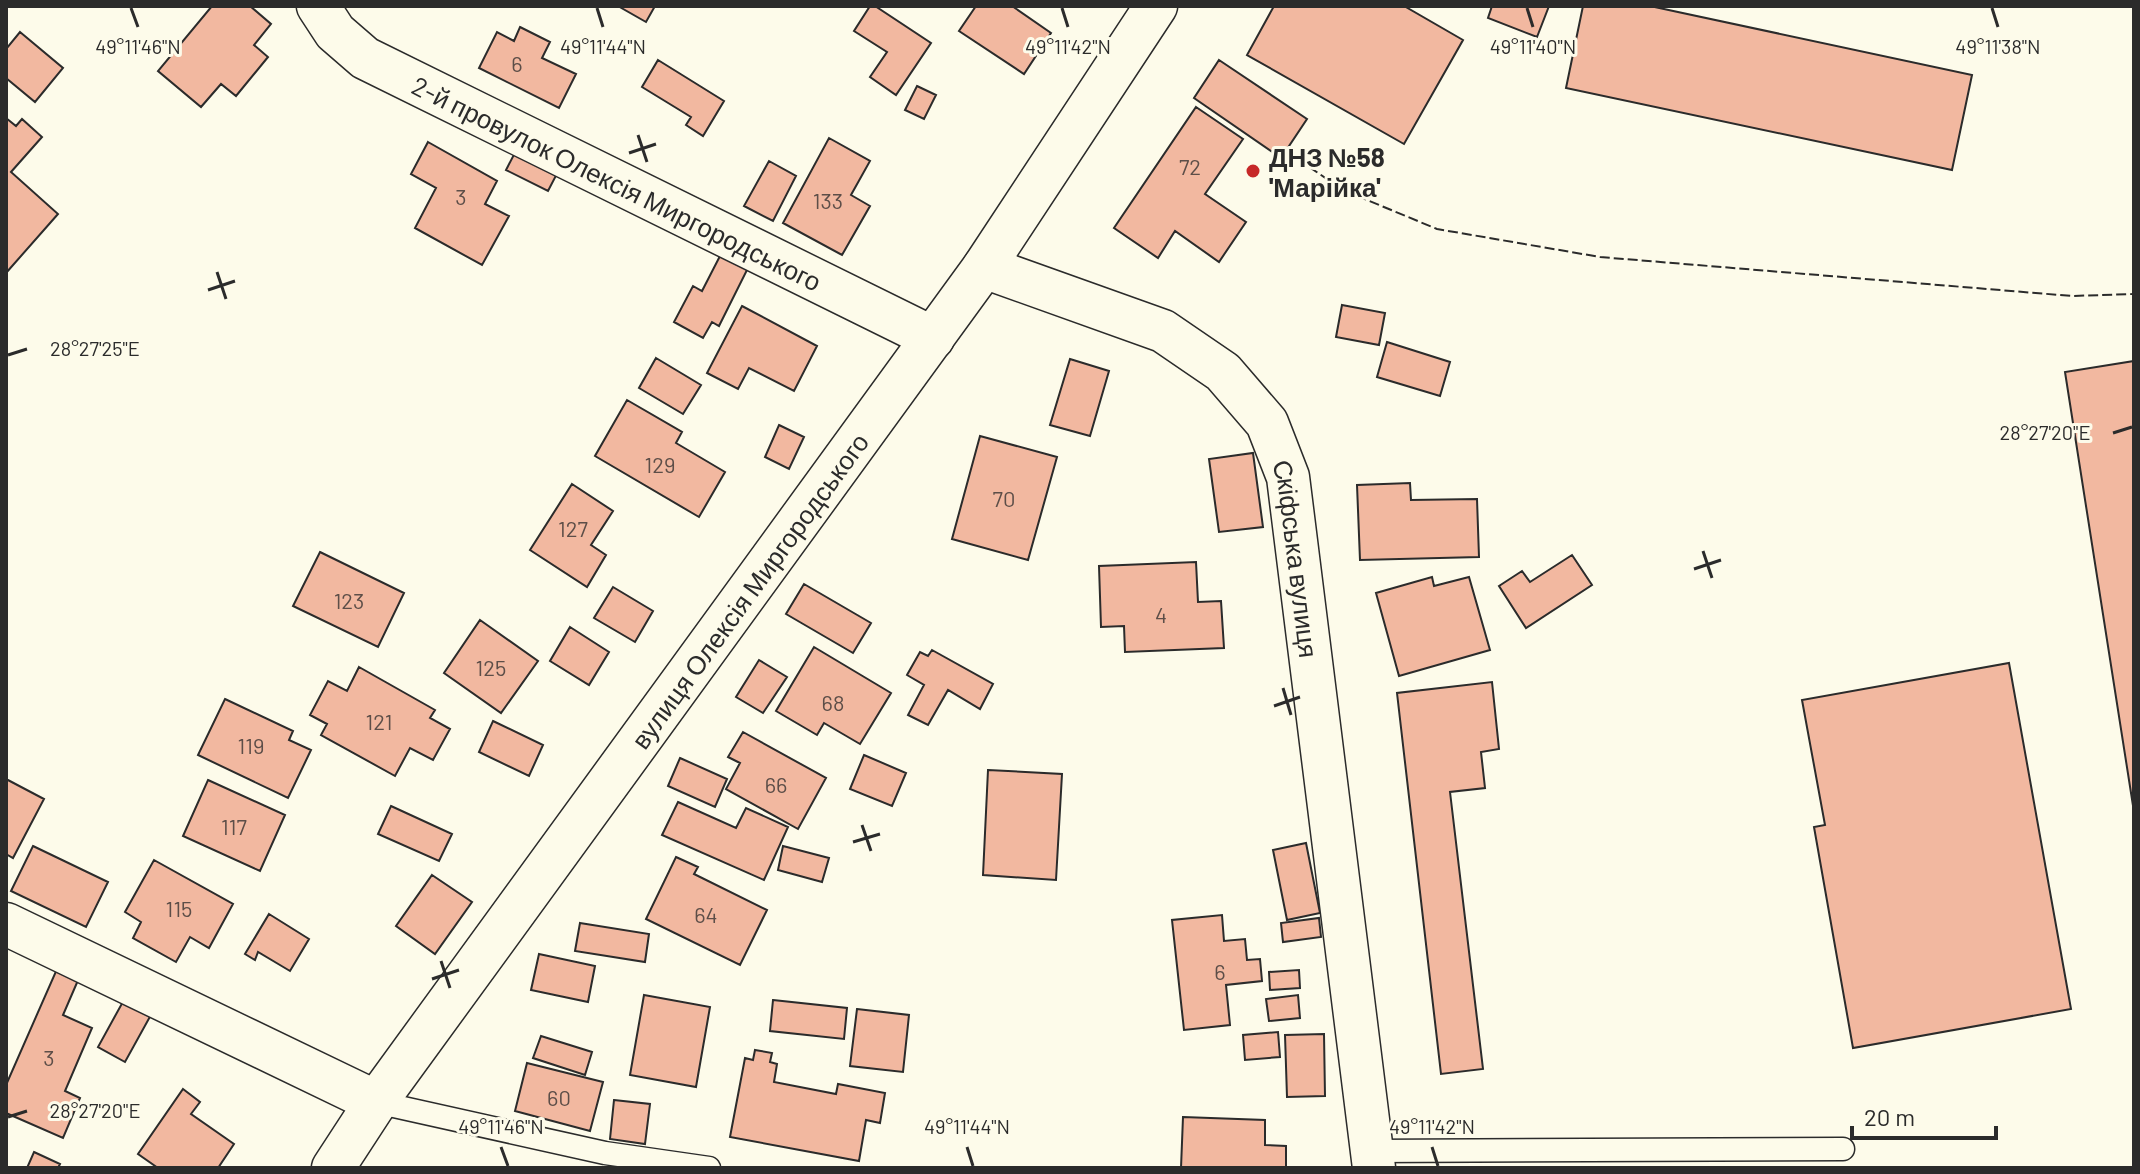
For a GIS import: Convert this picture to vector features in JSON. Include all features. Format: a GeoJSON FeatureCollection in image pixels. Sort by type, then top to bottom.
{"type":"FeatureCollection","features":[{"type":"Feature","properties":{"kind":"street","name":"2-й провулок Олексія Миргородського"},"geometry":{"type":"LineString","coordinates":[[318,6],[335,32],[365,58],[933,338]]}},
{"type":"Feature","properties":{"kind":"street","name":"вулиця Олексія Миргородського"},"geometry":{"type":"LineString","coordinates":[[333,1168],[376,1102],[984,267],[1156,6]]}},
{"type":"Feature","properties":{"kind":"street","name":"Скіфська вулиця"},"geometry":{"type":"LineString","coordinates":[[984,267],[1163,331],[1223,372],[1267,423],[1288,477],[1373,1160]]}},
{"type":"Feature","properties":{"kind":"street"},"geometry":{"type":"LineString","coordinates":[[6,924],[376,1102]]}},
{"type":"Feature","properties":{"kind":"lane"},"geometry":{"type":"LineString","coordinates":[[376,1102],[605,1153],[709,1168]]}},
{"type":"Feature","properties":{"kind":"lane"},"geometry":{"type":"LineString","coordinates":[[1373,1160],[1843,1149]]}},
{"type":"Feature","properties":{"kind":"building"},"geometry":{"type":"Polygon","coordinates":[[[212,6],[250,6],[271,24],[254,45],[268,57],[236,96],[221,84],[201,107],[158,71],[212,6]]]}},
{"type":"Feature","properties":{"kind":"building"},"geometry":{"type":"Polygon","coordinates":[[[618,6],[655,6],[646,22],[618,6]]]}},
{"type":"Feature","properties":{"kind":"building"},"geometry":{"type":"Polygon","coordinates":[[[870,6],[875,6],[931,43],[896,95],[870,77],[887,52],[854,31],[870,6]]]}},
{"type":"Feature","properties":{"kind":"building"},"geometry":{"type":"Polygon","coordinates":[[[976,6],[1012,6],[1051,33],[1024,74],[959,31],[976,6]]]}},
{"type":"Feature","properties":{"kind":"building"},"geometry":{"type":"Polygon","coordinates":[[[1274,6],[1404,6],[1463,40],[1404,144],[1247,55],[1274,6]]]}},
{"type":"Feature","properties":{"kind":"building"},"geometry":{"type":"Polygon","coordinates":[[[1492,6],[1549,6],[1537,37],[1488,18],[1492,6]]]}},
{"type":"Feature","properties":{"kind":"building"},"geometry":{"type":"Polygon","coordinates":[[[1583,6],[1650,6],[1972,75],[1952,170],[1566,88],[1583,6]]]}},
{"type":"Feature","properties":{"kind":"building"},"geometry":{"type":"Polygon","coordinates":[[[520,27],[550,42],[542,58],[576,74],[559,108],[479,68],[497,32],[514,41],[520,27]]]}},
{"type":"Feature","properties":{"kind":"building"},"geometry":{"type":"Polygon","coordinates":[[[20,32],[63,68],[35,102],[6,78],[6,49],[20,32]]]}},
{"type":"Feature","properties":{"kind":"building"},"geometry":{"type":"Polygon","coordinates":[[[658,60],[724,101],[703,136],[686,125],[691,117],[642,87],[658,60]]]}},
{"type":"Feature","properties":{"kind":"building"},"geometry":{"type":"Polygon","coordinates":[[[1219,60],[1307,119],[1281,158],[1194,98],[1219,60]]]}},
{"type":"Feature","properties":{"kind":"building"},"geometry":{"type":"Polygon","coordinates":[[[917,86],[936,95],[924,119],[905,110],[917,86]]]}},
{"type":"Feature","properties":{"kind":"building"},"geometry":{"type":"Polygon","coordinates":[[[1196,107],[1243,139],[1205,194],[1246,222],[1219,262],[1175,231],[1158,258],[1114,228],[1196,107]]]}},
{"type":"Feature","properties":{"kind":"building"},"geometry":{"type":"Polygon","coordinates":[[[6,118],[16,126],[22,119],[42,137],[11,172],[58,214],[6,273],[6,118]]]}},
{"type":"Feature","properties":{"kind":"building"},"geometry":{"type":"Polygon","coordinates":[[[829,138],[870,161],[851,195],[870,206],[842,255],[783,223],[829,138]]]}},
{"type":"Feature","properties":{"kind":"building"},"geometry":{"type":"Polygon","coordinates":[[[428,142],[497,181],[485,204],[509,216],[482,265],[415,228],[436,188],[411,174],[428,142]]]}},
{"type":"Feature","properties":{"kind":"building"},"geometry":{"type":"Polygon","coordinates":[[[520,143],[562,164],[548,191],[506,170],[520,143]]]}},
{"type":"Feature","properties":{"kind":"building"},"geometry":{"type":"Polygon","coordinates":[[[769,161],[796,176],[773,221],[744,206],[769,161]]]}},
{"type":"Feature","properties":{"kind":"building"},"geometry":{"type":"Polygon","coordinates":[[[721,254],[748,268],[719,326],[712,322],[703,338],[674,322],[693,286],[702,291],[721,254]]]}},
{"type":"Feature","properties":{"kind":"building"},"geometry":{"type":"Polygon","coordinates":[[[1342,305],[1385,313],[1379,345],[1336,337],[1342,305]]]}},
{"type":"Feature","properties":{"kind":"building"},"geometry":{"type":"Polygon","coordinates":[[[742,306],[817,346],[794,391],[749,368],[738,389],[707,373],[742,306]]]}},
{"type":"Feature","properties":{"kind":"building"},"geometry":{"type":"Polygon","coordinates":[[[1387,342],[1450,362],[1440,396],[1377,377],[1387,342]]]}},
{"type":"Feature","properties":{"kind":"building"},"geometry":{"type":"Polygon","coordinates":[[[656,358],[701,385],[683,414],[639,388],[656,358]]]}},
{"type":"Feature","properties":{"kind":"building"},"geometry":{"type":"Polygon","coordinates":[[[1070,359],[1109,371],[1090,436],[1050,425],[1070,359]]]}},
{"type":"Feature","properties":{"kind":"building"},"geometry":{"type":"Polygon","coordinates":[[[2134,361],[2134,812],[2065,372],[2134,361]]]}},
{"type":"Feature","properties":{"kind":"building"},"geometry":{"type":"Polygon","coordinates":[[[627,400],[682,432],[676,443],[725,472],[699,517],[595,456],[627,400]]]}},
{"type":"Feature","properties":{"kind":"building"},"geometry":{"type":"Polygon","coordinates":[[[779,425],[804,437],[789,469],[765,457],[779,425]]]}},
{"type":"Feature","properties":{"kind":"building"},"geometry":{"type":"Polygon","coordinates":[[[980,436],[1057,457],[1028,560],[952,539],[980,436]]]}},
{"type":"Feature","properties":{"kind":"building"},"geometry":{"type":"Polygon","coordinates":[[[1253,453],[1263,527],[1219,532],[1209,459],[1253,453]]]}},
{"type":"Feature","properties":{"kind":"building"},"geometry":{"type":"Polygon","coordinates":[[[1410,483],[1411,500],[1477,499],[1479,557],[1360,560],[1357,485],[1410,483]]]}},
{"type":"Feature","properties":{"kind":"building"},"geometry":{"type":"Polygon","coordinates":[[[572,484],[613,511],[591,545],[606,555],[587,587],[530,550],[572,484]]]}},
{"type":"Feature","properties":{"kind":"building"},"geometry":{"type":"Polygon","coordinates":[[[320,552],[404,593],[378,647],[293,606],[320,552]]]}},
{"type":"Feature","properties":{"kind":"building"},"geometry":{"type":"Polygon","coordinates":[[[1572,555],[1592,585],[1526,628],[1499,586],[1522,571],[1530,582],[1572,555]]]}},
{"type":"Feature","properties":{"kind":"building"},"geometry":{"type":"Polygon","coordinates":[[[1196,562],[1198,602],[1221,601],[1224,648],[1125,652],[1124,626],[1101,627],[1099,566],[1196,562]]]}},
{"type":"Feature","properties":{"kind":"building"},"geometry":{"type":"Polygon","coordinates":[[[1432,577],[1434,586],[1469,577],[1490,650],[1399,676],[1376,593],[1432,577]]]}},
{"type":"Feature","properties":{"kind":"building"},"geometry":{"type":"Polygon","coordinates":[[[804,584],[871,623],[853,653],[786,614],[804,584]]]}},
{"type":"Feature","properties":{"kind":"building"},"geometry":{"type":"Polygon","coordinates":[[[613,587],[653,611],[635,642],[594,618],[613,587]]]}},
{"type":"Feature","properties":{"kind":"building"},"geometry":{"type":"Polygon","coordinates":[[[480,620],[538,661],[501,713],[444,673],[480,620]]]}},
{"type":"Feature","properties":{"kind":"building"},"geometry":{"type":"Polygon","coordinates":[[[570,627],[609,652],[589,685],[550,661],[570,627]]]}},
{"type":"Feature","properties":{"kind":"building"},"geometry":{"type":"Polygon","coordinates":[[[814,647],[891,693],[860,744],[824,723],[817,735],[776,711],[814,647]]]}},
{"type":"Feature","properties":{"kind":"building"},"geometry":{"type":"Polygon","coordinates":[[[932,650],[993,684],[980,709],[948,690],[928,725],[908,715],[924,685],[907,675],[920,652],[928,656],[932,650]]]}},
{"type":"Feature","properties":{"kind":"building"},"geometry":{"type":"Polygon","coordinates":[[[759,660],[787,677],[763,713],[736,697],[759,660]]]}},
{"type":"Feature","properties":{"kind":"building"},"geometry":{"type":"Polygon","coordinates":[[[2009,663],[2071,1009],[1853,1048],[1814,827],[1825,825],[1802,700],[2009,663]]]}},
{"type":"Feature","properties":{"kind":"building"},"geometry":{"type":"Polygon","coordinates":[[[359,667],[435,710],[430,718],[450,729],[433,760],[410,748],[395,776],[321,735],[327,724],[310,715],[328,681],[347,691],[359,667]]]}},
{"type":"Feature","properties":{"kind":"building"},"geometry":{"type":"Polygon","coordinates":[[[1492,682],[1499,749],[1481,752],[1485,788],[1450,792],[1483,1069],[1441,1074],[1397,693],[1492,682]]]}},
{"type":"Feature","properties":{"kind":"building"},"geometry":{"type":"Polygon","coordinates":[[[225,699],[293,731],[289,740],[311,750],[288,798],[198,755],[225,699]]]}},
{"type":"Feature","properties":{"kind":"building"},"geometry":{"type":"Polygon","coordinates":[[[493,721],[543,745],[529,776],[479,752],[493,721]]]}},
{"type":"Feature","properties":{"kind":"building"},"geometry":{"type":"Polygon","coordinates":[[[743,732],[826,778],[798,829],[726,789],[740,763],[728,757],[743,732]]]}},
{"type":"Feature","properties":{"kind":"building"},"geometry":{"type":"Polygon","coordinates":[[[864,755],[906,773],[892,806],[850,789],[864,755]]]}},
{"type":"Feature","properties":{"kind":"building"},"geometry":{"type":"Polygon","coordinates":[[[680,758],[727,779],[715,807],[668,786],[680,758]]]}},
{"type":"Feature","properties":{"kind":"building"},"geometry":{"type":"Polygon","coordinates":[[[988,770],[1062,774],[1056,880],[983,875],[988,770]]]}},
{"type":"Feature","properties":{"kind":"building"},"geometry":{"type":"Polygon","coordinates":[[[6,779],[44,799],[13,858],[6,854],[6,779]]]}},
{"type":"Feature","properties":{"kind":"building"},"geometry":{"type":"Polygon","coordinates":[[[208,780],[285,815],[260,871],[183,836],[208,780]]]}},
{"type":"Feature","properties":{"kind":"building"},"geometry":{"type":"Polygon","coordinates":[[[678,802],[736,828],[746,808],[788,827],[764,880],[662,835],[678,802]]]}},
{"type":"Feature","properties":{"kind":"building"},"geometry":{"type":"Polygon","coordinates":[[[391,806],[452,834],[439,861],[378,834],[391,806]]]}},
{"type":"Feature","properties":{"kind":"building"},"geometry":{"type":"Polygon","coordinates":[[[1306,843],[1320,913],[1287,920],[1273,850],[1306,843]]]}},
{"type":"Feature","properties":{"kind":"building"},"geometry":{"type":"Polygon","coordinates":[[[33,846],[108,882],[86,927],[11,891],[33,846]]]}},
{"type":"Feature","properties":{"kind":"building"},"geometry":{"type":"Polygon","coordinates":[[[783,846],[829,858],[822,882],[778,870],[783,846]]]}},
{"type":"Feature","properties":{"kind":"building"},"geometry":{"type":"Polygon","coordinates":[[[676,857],[698,867],[694,874],[767,910],[740,965],[646,919],[676,857]]]}},
{"type":"Feature","properties":{"kind":"building"},"geometry":{"type":"Polygon","coordinates":[[[154,860],[233,904],[209,948],[190,937],[176,962],[133,938],[141,922],[125,912],[154,860]]]}},
{"type":"Feature","properties":{"kind":"building"},"geometry":{"type":"Polygon","coordinates":[[[432,875],[472,902],[435,954],[396,926],[432,875]]]}},
{"type":"Feature","properties":{"kind":"building"},"geometry":{"type":"Polygon","coordinates":[[[269,914],[309,939],[290,971],[258,952],[255,960],[245,954],[269,914]]]}},
{"type":"Feature","properties":{"kind":"building"},"geometry":{"type":"Polygon","coordinates":[[[1222,915],[1224,941],[1245,939],[1247,960],[1260,959],[1262,981],[1226,985],[1230,1025],[1184,1030],[1172,920],[1222,915]]]}},
{"type":"Feature","properties":{"kind":"building"},"geometry":{"type":"Polygon","coordinates":[[[1319,918],[1321,937],[1283,942],[1281,923],[1319,918]]]}},
{"type":"Feature","properties":{"kind":"building"},"geometry":{"type":"Polygon","coordinates":[[[580,923],[649,934],[645,962],[575,951],[580,923]]]}},
{"type":"Feature","properties":{"kind":"building"},"geometry":{"type":"Polygon","coordinates":[[[539,954],[595,966],[588,1002],[531,990],[539,954]]]}},
{"type":"Feature","properties":{"kind":"building"},"geometry":{"type":"Polygon","coordinates":[[[57,969],[79,978],[63,1015],[92,1028],[65,1091],[80,1098],[63,1138],[6,1113],[6,1085],[57,969]]]}},
{"type":"Feature","properties":{"kind":"building"},"geometry":{"type":"Polygon","coordinates":[[[1299,970],[1300,988],[1270,990],[1269,972],[1299,970]]]}},
{"type":"Feature","properties":{"kind":"building"},"geometry":{"type":"Polygon","coordinates":[[[644,995],[710,1007],[696,1087],[630,1075],[644,995]]]}},
{"type":"Feature","properties":{"kind":"building"},"geometry":{"type":"Polygon","coordinates":[[[1298,995],[1300,1018],[1269,1021],[1266,999],[1298,995]]]}},
{"type":"Feature","properties":{"kind":"building"},"geometry":{"type":"Polygon","coordinates":[[[125,998],[152,1013],[125,1062],[98,1047],[125,998]]]}},
{"type":"Feature","properties":{"kind":"building"},"geometry":{"type":"Polygon","coordinates":[[[773,1000],[847,1008],[844,1039],[770,1031],[773,1000]]]}},
{"type":"Feature","properties":{"kind":"building"},"geometry":{"type":"Polygon","coordinates":[[[857,1009],[909,1015],[903,1072],[850,1066],[857,1009]]]}},
{"type":"Feature","properties":{"kind":"building"},"geometry":{"type":"Polygon","coordinates":[[[1278,1032],[1280,1057],[1245,1060],[1243,1035],[1278,1032]]]}},
{"type":"Feature","properties":{"kind":"building"},"geometry":{"type":"Polygon","coordinates":[[[1324,1034],[1325,1096],[1287,1097],[1285,1035],[1324,1034]]]}},
{"type":"Feature","properties":{"kind":"building"},"geometry":{"type":"Polygon","coordinates":[[[541,1036],[592,1052],[585,1075],[533,1058],[541,1036]]]}},
{"type":"Feature","properties":{"kind":"building"},"geometry":{"type":"Polygon","coordinates":[[[755,1050],[772,1053],[770,1062],[777,1064],[774,1082],[836,1094],[838,1084],[885,1093],[880,1123],[866,1120],[859,1161],[730,1137],[745,1058],[753,1060],[755,1050]]]}},
{"type":"Feature","properties":{"kind":"building"},"geometry":{"type":"Polygon","coordinates":[[[527,1063],[603,1082],[590,1131],[515,1111],[527,1063]]]}},
{"type":"Feature","properties":{"kind":"building"},"geometry":{"type":"Polygon","coordinates":[[[183,1089],[200,1102],[191,1114],[234,1144],[218,1168],[158,1168],[138,1154],[183,1089]]]}},
{"type":"Feature","properties":{"kind":"building"},"geometry":{"type":"Polygon","coordinates":[[[614,1100],[650,1104],[645,1144],[610,1139],[614,1100]]]}},
{"type":"Feature","properties":{"kind":"building"},"geometry":{"type":"Polygon","coordinates":[[[1183,1117],[1265,1120],[1265,1145],[1286,1146],[1286,1168],[1181,1168],[1183,1117]]]}},
{"type":"Feature","properties":{"kind":"building"},"geometry":{"type":"Polygon","coordinates":[[[34,1152],[60,1164],[58,1168],[27,1168],[34,1152]]]}},
{"type":"Feature","properties":{"kind":"fence"},"geometry":{"type":"LineString","coordinates":[[1286,151],[1343,190],[1437,229],[1600,257],[2072,296],[2134,294]]}},
{"type":"Feature","properties":{"kind":"place","name":"ДНЗ №58 'Марійка'"},"geometry":{"type":"Point","coordinates":[1253,171]}}]}
